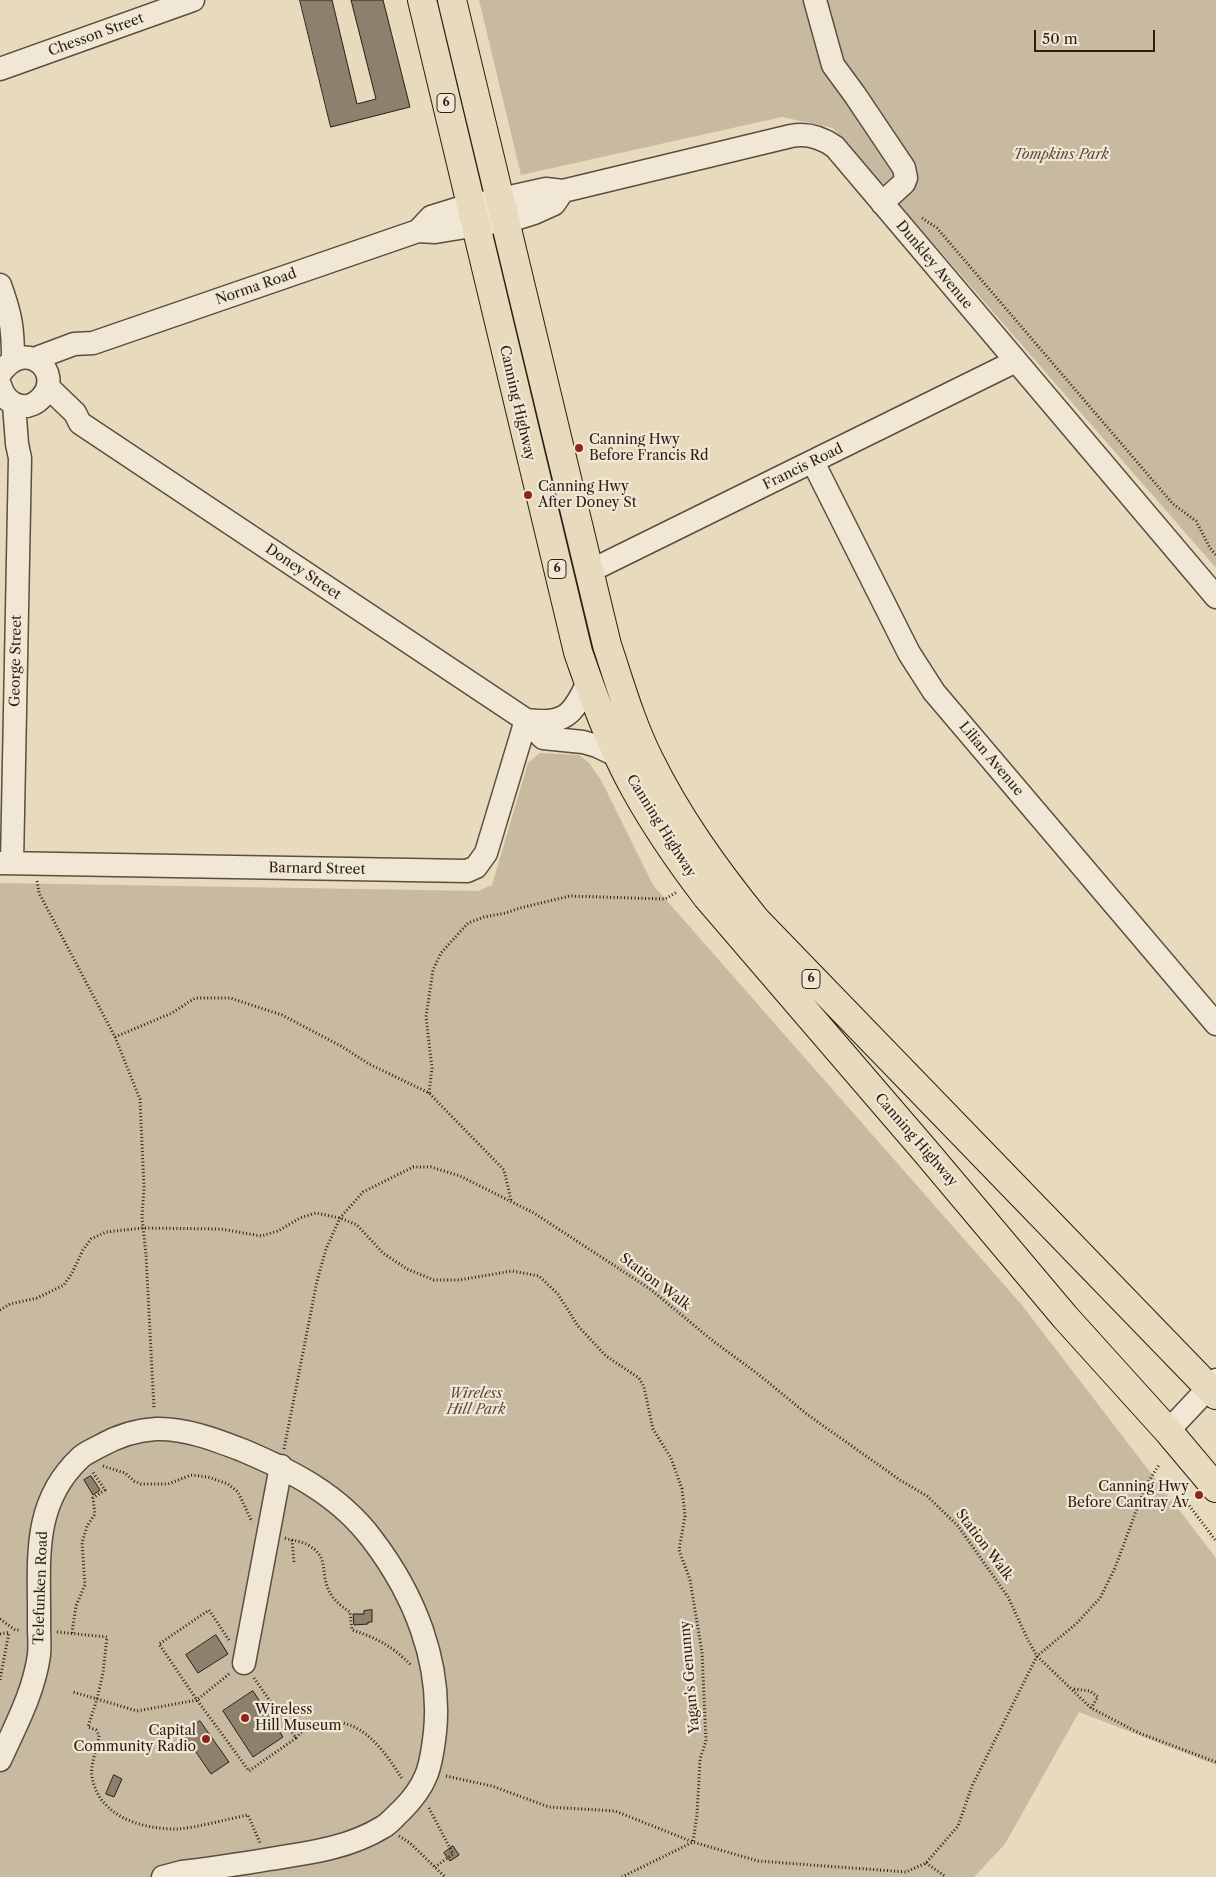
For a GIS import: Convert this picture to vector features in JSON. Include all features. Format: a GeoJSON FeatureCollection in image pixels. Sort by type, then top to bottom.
{"type":"FeatureCollection","features":[{"type":"Feature","properties":{"kind":"highway","name":"Canning Highway"},"geometry":{"type":"LineString","coordinates":[[422,0],[578,652],[618,756],[635,789],[682,864],[707,897],[927,1152],[1065,1317],[1168,1431],[1216,1488]]}},
{"type":"Feature","properties":{"kind":"highway","name":"Canning Highway"},"geometry":{"type":"LineString","coordinates":[[452,0],[607,645],[629,711],[645,751],[675,808],[712,865],[756,920],[821,990],[1214,1388]]}},
{"type":"Feature","properties":{"kind":"street","name":"Chesson Street"},"geometry":{"type":"LineString","coordinates":[[0,69],[193,0]]}},
{"type":"Feature","properties":{"kind":"street"},"geometry":{"type":"LineString","coordinates":[[815,0],[833,65],[904,168],[906,178],[904,183],[882,204]]}},
{"type":"Feature","properties":{"kind":"street","name":"Dunkley Avenue"},"geometry":{"type":"LineString","coordinates":[[502,210],[546,189],[563,192],[798,135],[821,138],[835,147],[1216,597]]}},
{"type":"Feature","properties":{"kind":"street","name":"Norma Road"},"geometry":{"type":"LineString","coordinates":[[19,363],[74,344],[93,343],[418,231],[432,218],[473,216],[502,210]]}},
{"type":"Feature","properties":{"kind":"street"},"geometry":{"type":"LineString","coordinates":[[0,284],[10,313],[16,321],[19,363]]}},
{"type":"Feature","properties":{"kind":"street","name":"Norma Road"},"geometry":{"type":"LineString","coordinates":[[23,395],[93,343]]}},
{"type":"Feature","properties":{"kind":"street","name":"Francis Road"},"geometry":{"type":"LineString","coordinates":[[588,572],[1016,361]]}},
{"type":"Feature","properties":{"kind":"street","name":"Doney Street"},"geometry":{"type":"LineString","coordinates":[[19,363],[42,365],[23,395],[75,413],[80,424],[526,720],[543,738],[582,742],[597,746],[618,756]]}},
{"type":"Feature","properties":{"kind":"street","name":"George Street"},"geometry":{"type":"LineString","coordinates":[[6,863],[20,458],[17,444],[23,395]]}},
{"type":"Feature","properties":{"kind":"street","name":"Lilian Avenue"},"geometry":{"type":"LineString","coordinates":[[813,462],[909,653],[934,692],[1216,1024]]}},
{"type":"Feature","properties":{"kind":"street","name":"Doney Street"},"geometry":{"type":"LineString","coordinates":[[526,720],[545,723],[559,720],[573,710],[588,682]]}},
{"type":"Feature","properties":{"kind":"street","name":"Barnard Street"},"geometry":{"type":"LineString","coordinates":[[6,863],[467,871],[476,867],[486,853],[526,720]]}},
{"type":"Feature","properties":{"kind":"street"},"geometry":{"type":"LineString","coordinates":[[1168,1431],[1214,1388]]}},
{"type":"Feature","properties":{"kind":"street","name":"Telefunken Road"},"geometry":{"type":"LineString","coordinates":[[0,1760],[30,1692],[39,1655],[40,1535],[47,1507],[62,1478],[81,1456],[108,1441],[134,1432],[157,1429],[177,1431],[219,1441],[281,1466],[338,1502],[371,1537],[398,1577],[413,1606],[430,1652],[435,1691],[436,1719],[428,1772],[385,1826],[347,1845],[304,1854],[182,1872],[163,1877]]}},
{"type":"Feature","properties":{"kind":"street"},"geometry":{"type":"LineString","coordinates":[[244,1663],[281,1466]]}},
{"type":"Feature","properties":{"kind":"path"},"geometry":{"type":"LineString","coordinates":[[916,214],[938,228],[1173,504],[1196,521],[1210,548],[1216,555]]}},
{"type":"Feature","properties":{"kind":"path"},"geometry":{"type":"LineString","coordinates":[[37,878],[39,893],[115,1038],[140,1099],[144,1188],[142,1217],[154,1409]]}},
{"type":"Feature","properties":{"kind":"path"},"geometry":{"type":"LineString","coordinates":[[428,1093],[432,1068],[426,1017],[433,970],[441,953],[468,923],[484,917],[570,896],[665,899],[677,892]]}},
{"type":"Feature","properties":{"kind":"path"},"geometry":{"type":"LineString","coordinates":[[115,1038],[172,1013],[195,998],[230,998],[282,1015],[341,1046],[369,1064],[428,1093],[504,1170],[511,1201]]}},
{"type":"Feature","properties":{"kind":"path","name":"Station Walk"},"geometry":{"type":"LineString","coordinates":[[281,1466],[317,1281],[326,1249],[340,1218],[363,1192],[413,1167],[431,1167],[460,1176],[534,1213],[650,1289],[713,1342],[758,1374],[808,1416],[900,1480],[927,1496],[958,1526],[1008,1597],[1037,1656],[1091,1708],[1139,1733],[1216,1762]]}},
{"type":"Feature","properties":{"kind":"path","name":"Yagan's Genunny"},"geometry":{"type":"LineString","coordinates":[[0,1310],[10,1304],[37,1298],[64,1285],[91,1239],[106,1232],[143,1228],[221,1230],[261,1236],[278,1231],[300,1218],[316,1213],[340,1218],[357,1225],[383,1253],[407,1270],[434,1280],[459,1280],[512,1271],[539,1276],[558,1294],[578,1326],[606,1356],[639,1378],[644,1387],[653,1429],[671,1458],[682,1489],[685,1516],[679,1550],[690,1580],[702,1652],[706,1741],[700,1758],[697,1815],[692,1842]]}},
{"type":"Feature","properties":{"kind":"path"},"geometry":{"type":"LineString","coordinates":[[428,1772],[492,1786],[550,1807],[615,1811],[692,1842],[758,1861],[906,1872],[926,1863],[958,1826],[972,1786],[1037,1656],[1076,1624],[1100,1598],[1115,1568],[1145,1487],[1159,1465]]}},
{"type":"Feature","properties":{"kind":"path"},"geometry":{"type":"LineString","coordinates":[[90,1468],[105,1490],[93,1498],[95,1514],[87,1526],[82,1542],[85,1585],[76,1606],[72,1633],[106,1636],[103,1673],[88,1727],[96,1730],[99,1735],[93,1760],[92,1776],[98,1797],[115,1814],[139,1825],[177,1829],[248,1815],[262,1850]]}},
{"type":"Feature","properties":{"kind":"path"},"geometry":{"type":"LineString","coordinates":[[1185,1500],[1216,1541]]}},
{"type":"Feature","properties":{"kind":"path"},"geometry":{"type":"LineString","coordinates":[[292,1540],[294,1562]]}},
{"type":"Feature","properties":{"kind":"path"},"geometry":{"type":"LineString","coordinates":[[296,1738],[209,1610],[159,1644],[197,1700],[250,1771],[296,1738],[304,1729],[336,1722],[358,1728],[374,1742],[412,1792],[429,1808],[453,1854],[434,1867]]}},
{"type":"Feature","properties":{"kind":"path"},"geometry":{"type":"LineString","coordinates":[[0,1634],[15,1630]]}},
{"type":"Feature","properties":{"kind":"path"},"geometry":{"type":"LineString","coordinates":[[0,1680],[8,1632]]}},
{"type":"Feature","properties":{"kind":"path"},"geometry":{"type":"LineString","coordinates":[[73,1692],[137,1711],[197,1700],[244,1663]]}},
{"type":"Feature","properties":{"kind":"path"},"geometry":{"type":"LineString","coordinates":[[1072,1689],[1090,1691],[1098,1697],[1091,1708]]}},
{"type":"Feature","properties":{"kind":"path"},"geometry":{"type":"LineString","coordinates":[[392,1832],[410,1843],[444,1877]]}},
{"type":"Feature","properties":{"kind":"path"},"geometry":{"type":"LineString","coordinates":[[622,1877],[692,1842]]}},
{"type":"Feature","properties":{"kind":"path"},"geometry":{"type":"LineString","coordinates":[[926,1863],[946,1877]]}},
{"type":"Feature","properties":{"kind":"path"},"geometry":{"type":"LineString","coordinates":[[904,1877],[906,1872]]}},
{"type":"Feature","properties":{"kind":"green space","name":"Tompkins Park"},"geometry":{"type":"Polygon","coordinates":[[[479,0],[1216,0],[1216,568],[833,128],[782,117],[521,175],[479,0]]]}},
{"type":"Feature","properties":{"kind":"green space","name":"Wireless Hill Park"},"geometry":{"type":"Polygon","coordinates":[[[540,753],[579,755],[589,763],[601,780],[653,885],[1021,1304],[1216,1558],[1216,1765],[1079,1712],[1005,1844],[974,1877],[0,1877],[0,883],[478,891],[492,885],[528,763],[540,753]]]}},
{"type":"Feature","properties":{"kind":"building"},"geometry":{"type":"Polygon","coordinates":[[[300,0],[332,0],[357,104],[376,99],[351,0],[383,0],[410,107],[331,127],[300,0]]]}},
{"type":"Feature","properties":{"kind":"building"},"geometry":{"type":"Polygon","coordinates":[[[91,1476],[100,1490],[93,1495],[84,1480],[91,1476]]]}},
{"type":"Feature","properties":{"kind":"building"},"geometry":{"type":"Polygon","coordinates":[[[372,1610],[372,1622],[354,1625],[353,1614],[364,1614],[364,1611],[372,1610]]]}},
{"type":"Feature","properties":{"kind":"building"},"geometry":{"type":"Polygon","coordinates":[[[216,1635],[228,1654],[198,1673],[186,1655],[216,1635]]]}},
{"type":"Feature","properties":{"kind":"building"},"geometry":{"type":"Polygon","coordinates":[[[253,1691],[283,1737],[253,1757],[223,1711],[253,1691]]]}},
{"type":"Feature","properties":{"kind":"building"},"geometry":{"type":"Polygon","coordinates":[[[200,1721],[229,1762],[211,1774],[183,1733],[200,1721]]]}},
{"type":"Feature","properties":{"kind":"building"},"geometry":{"type":"Polygon","coordinates":[[[114,1775],[122,1779],[114,1797],[106,1794],[114,1775]]]}},
{"type":"Feature","properties":{"kind":"building"},"geometry":{"type":"Polygon","coordinates":[[[453,1846],[459,1855],[450,1861],[444,1853],[453,1846]]]}},
{"type":"Feature","properties":{"kind":"place","name":"Canning Hwy Before Francis Rd"},"geometry":{"type":"Point","coordinates":[579,448]}},
{"type":"Feature","properties":{"kind":"place","name":"Canning Hwy After Doney St"},"geometry":{"type":"Point","coordinates":[528,495]}},
{"type":"Feature","properties":{"kind":"place","name":"Canning Hwy Before Cantray Av"},"geometry":{"type":"Point","coordinates":[1199,1495]}},
{"type":"Feature","properties":{"kind":"place","name":"Wireless Hill Museum"},"geometry":{"type":"Point","coordinates":[245,1718]}},
{"type":"Feature","properties":{"kind":"place","name":"Capital Community Radio"},"geometry":{"type":"Point","coordinates":[206,1739]}}]}
